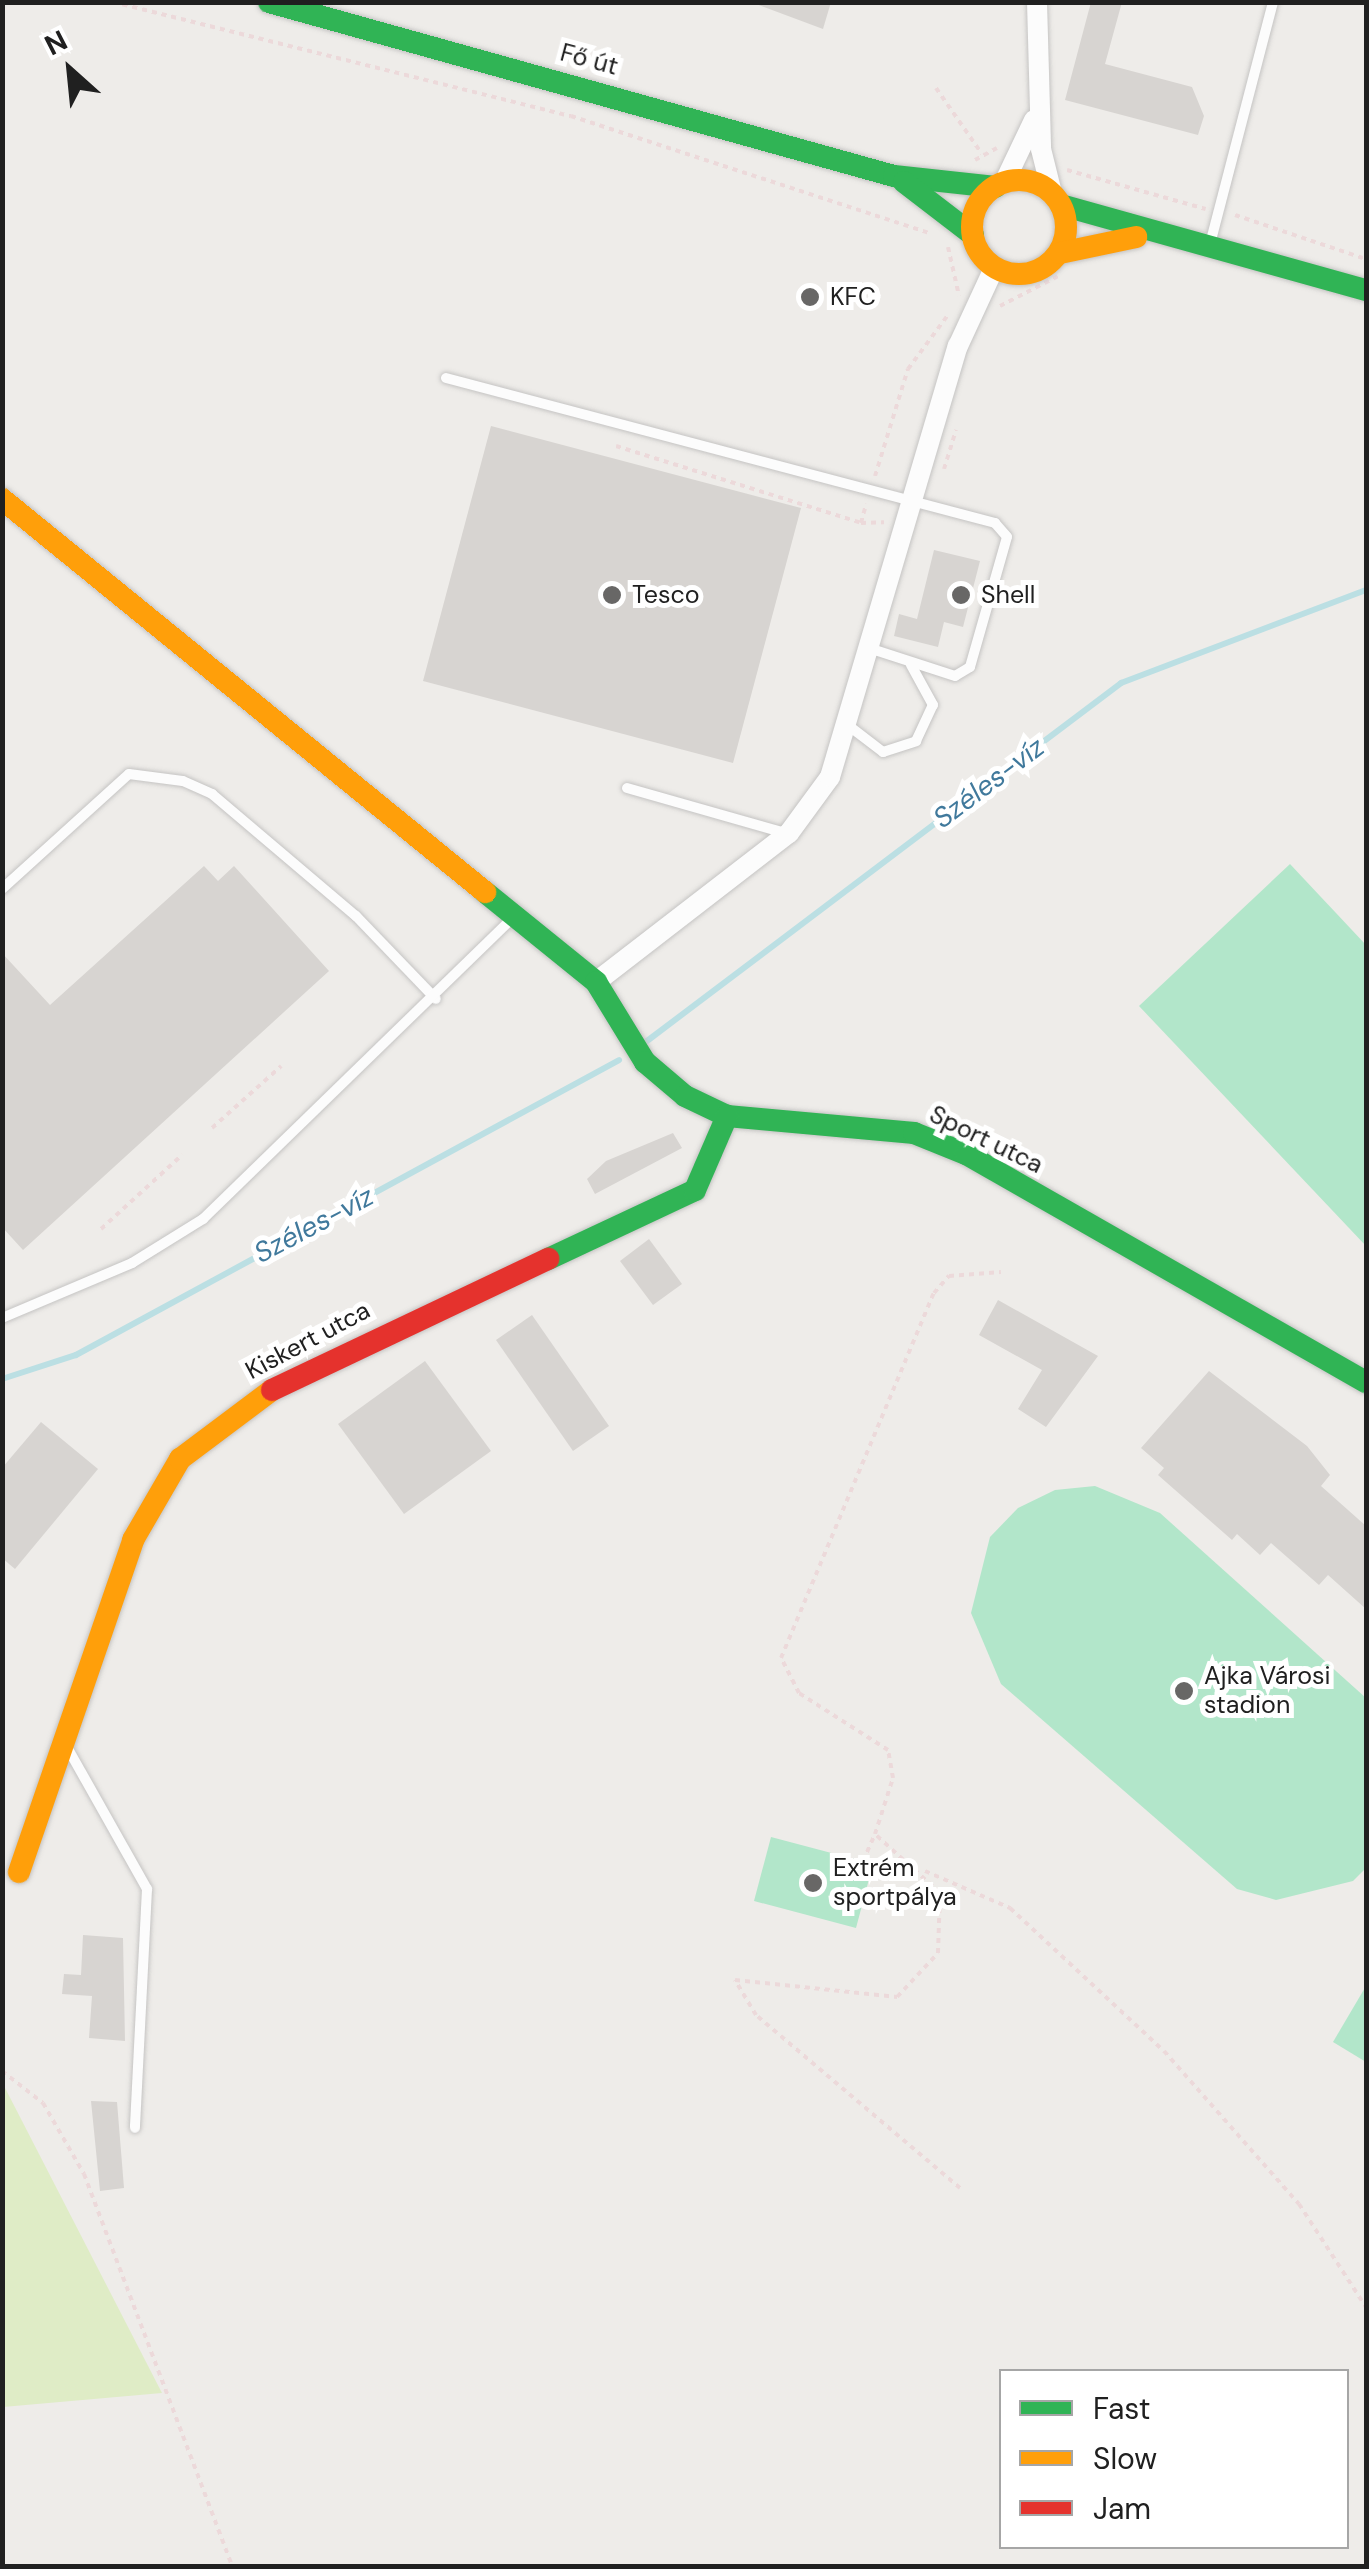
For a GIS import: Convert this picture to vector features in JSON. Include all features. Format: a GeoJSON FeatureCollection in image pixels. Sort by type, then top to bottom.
{"type":"FeatureCollection","features":[{"type":"Feature","properties":{"kind":"street","name":"Fő út"},"geometry":{"type":"LineString","coordinates":[[269,2],[894,176],[999,185]]}},
{"type":"Feature","properties":{"kind":"street"},"geometry":{"type":"LineString","coordinates":[[1037,2],[1038,108],[1056,199],[1060,253]]}},
{"type":"Feature","properties":{"kind":"street"},"geometry":{"type":"LineString","coordinates":[[994,268],[973,236],[974,213],[999,185],[1038,108]]}},
{"type":"Feature","properties":{"kind":"street","name":"Fő út"},"geometry":{"type":"LineString","coordinates":[[894,176],[973,236]]}},
{"type":"Feature","properties":{"kind":"street"},"geometry":{"type":"LineString","coordinates":[[999,185],[1056,199],[1142,236],[1209,248],[1366,290]]}},
{"type":"Feature","properties":{"kind":"street"},"geometry":{"type":"LineString","coordinates":[[994,268],[1034,272],[1060,253],[1142,236]]}},
{"type":"Feature","properties":{"kind":"street"},"geometry":{"type":"LineString","coordinates":[[596,982],[789,833],[830,777],[958,346],[994,268]]}},
{"type":"Feature","properties":{"kind":"street","name":"Sport utca"},"geometry":{"type":"LineString","coordinates":[[2,499],[596,982],[645,1062],[727,1116],[914,1133],[949,1147],[1366,1382]]}},
{"type":"Feature","properties":{"kind":"street","name":"Kiskert utca"},"geometry":{"type":"LineString","coordinates":[[19,1872],[134,1540],[180,1459],[256,1397],[695,1190],[727,1116]]}},
{"type":"Feature","properties":{"kind":"lane"},"geometry":{"type":"LineString","coordinates":[[1209,248],[1273,2]]}},
{"type":"Feature","properties":{"kind":"lane"},"geometry":{"type":"LineString","coordinates":[[446,378],[913,498],[995,523],[1007,538],[970,667],[955,676],[868,648]]}},
{"type":"Feature","properties":{"kind":"lane"},"geometry":{"type":"LineString","coordinates":[[847,720],[863,743],[884,752],[916,741],[933,705],[907,660]]}},
{"type":"Feature","properties":{"kind":"lane"},"geometry":{"type":"LineString","coordinates":[[2,889],[129,774],[183,781],[212,794],[356,916],[436,999]]}},
{"type":"Feature","properties":{"kind":"lane"},"geometry":{"type":"LineString","coordinates":[[627,788],[789,833]]}},
{"type":"Feature","properties":{"kind":"lane"},"geometry":{"type":"LineString","coordinates":[[2,1318],[132,1263],[203,1219],[436,999],[515,916]]}},
{"type":"Feature","properties":{"kind":"lane"},"geometry":{"type":"LineString","coordinates":[[64,1742],[146,1889],[135,2128]]}},
{"type":"Feature","properties":{"kind":"path"},"geometry":{"type":"LineString","coordinates":[[113,2],[571,116],[944,239],[960,304],[927,333],[908,369],[861,523]]}},
{"type":"Feature","properties":{"kind":"path"},"geometry":{"type":"LineString","coordinates":[[936,88],[982,154]]}},
{"type":"Feature","properties":{"kind":"path"},"geometry":{"type":"LineString","coordinates":[[964,170],[982,154],[1002,145]]}},
{"type":"Feature","properties":{"kind":"path"},"geometry":{"type":"LineString","coordinates":[[616,446],[861,523],[906,521]]}},
{"type":"Feature","properties":{"kind":"path"},"geometry":{"type":"LineString","coordinates":[[212,1128],[281,1066]]}},
{"type":"Feature","properties":{"kind":"path"},"geometry":{"type":"LineString","coordinates":[[101,1229],[182,1154]]}},
{"type":"Feature","properties":{"kind":"path"},"geometry":{"type":"LineString","coordinates":[[862,1862],[876,1834],[893,1778],[888,1750],[799,1694],[781,1658],[784,1641],[934,1292],[949,1276],[1000,1272]]}},
{"type":"Feature","properties":{"kind":"path"},"geometry":{"type":"LineString","coordinates":[[876,1834],[922,1870],[940,1893],[943,1921],[919,1982],[896,1997],[858,2000],[746,1977],[736,1980],[736,1994],[960,2188]]}},
{"type":"Feature","properties":{"kind":"path"},"geometry":{"type":"LineString","coordinates":[[922,1870],[1010,1908],[1164,2051],[1299,2204],[1366,2307]]}},
{"type":"Feature","properties":{"kind":"path"},"geometry":{"type":"LineString","coordinates":[[2,2070],[43,2103],[91,2189],[232,2566]]}},
{"type":"Feature","properties":{"kind":"green space"},"geometry":{"type":"Polygon","coordinates":[[[1290,864],[1366,945],[1366,1246],[1139,1006],[1290,864]]]}},
{"type":"Feature","properties":{"kind":"green space","name":"Ajka Városi stadion"},"geometry":{"type":"Polygon","coordinates":[[[1095,1486],[1160,1513],[1366,1698],[1366,1868],[1353,1881],[1276,1900],[1237,1889],[1001,1684],[971,1613],[990,1537],[1018,1508],[1055,1490],[1095,1486]]]}},
{"type":"Feature","properties":{"kind":"green space","name":"Extrém sportpálya"},"geometry":{"type":"Polygon","coordinates":[[[771,1837],[873,1864],[856,1928],[754,1901],[771,1837]]]}},
{"type":"Feature","properties":{"kind":"green space"},"geometry":{"type":"Polygon","coordinates":[[[1366,1986],[1366,2062],[1333,2042],[1366,1986]]]}},
{"type":"Feature","properties":{"kind":"green space"},"geometry":{"type":"Polygon","coordinates":[[[3,2084],[162,2393],[3,2407],[3,2084]]]}},
{"type":"Feature","properties":{"kind":"building"},"geometry":{"type":"Polygon","coordinates":[[[751,2],[831,2],[823,29],[751,2]]]}},
{"type":"Feature","properties":{"kind":"building"},"geometry":{"type":"Polygon","coordinates":[[[1091,2],[1122,2],[1105,64],[1192,87],[1204,116],[1198,135],[1065,100],[1091,2]]]}},
{"type":"Feature","properties":{"kind":"building","name":"Tesco"},"geometry":{"type":"Polygon","coordinates":[[[491,426],[801,508],[733,763],[423,681],[491,426]]]}},
{"type":"Feature","properties":{"kind":"building"},"geometry":{"type":"Polygon","coordinates":[[[934,550],[980,561],[963,627],[944,622],[938,647],[894,636],[899,614],[917,619],[934,550]]]}},
{"type":"Feature","properties":{"kind":"building"},"geometry":{"type":"Polygon","coordinates":[[[204,866],[218,881],[234,866],[329,971],[23,1250],[2,1227],[2,953],[50,1005],[204,866]]]}},
{"type":"Feature","properties":{"kind":"building"},"geometry":{"type":"Polygon","coordinates":[[[673,1133],[682,1148],[595,1194],[587,1179],[606,1161],[673,1133]]]}},
{"type":"Feature","properties":{"kind":"building"},"geometry":{"type":"Polygon","coordinates":[[[649,1239],[682,1284],[653,1305],[620,1261],[649,1239]]]}},
{"type":"Feature","properties":{"kind":"building"},"geometry":{"type":"Polygon","coordinates":[[[998,1300],[1098,1356],[1046,1427],[1018,1409],[1042,1370],[979,1335],[998,1300]]]}},
{"type":"Feature","properties":{"kind":"building"},"geometry":{"type":"Polygon","coordinates":[[[532,1315],[609,1426],[573,1451],[496,1340],[532,1315]]]}},
{"type":"Feature","properties":{"kind":"building"},"geometry":{"type":"Polygon","coordinates":[[[425,1361],[491,1451],[404,1514],[338,1424],[425,1361]]]}},
{"type":"Feature","properties":{"kind":"building"},"geometry":{"type":"Polygon","coordinates":[[[1209,1371],[1307,1446],[1330,1475],[1321,1486],[1366,1526],[1366,1609],[1328,1575],[1319,1585],[1271,1543],[1260,1555],[1237,1534],[1232,1540],[1158,1475],[1164,1468],[1141,1448],[1209,1371]]]}},
{"type":"Feature","properties":{"kind":"building"},"geometry":{"type":"Polygon","coordinates":[[[41,1422],[98,1469],[15,1569],[2,1558],[2,1468],[41,1422]]]}},
{"type":"Feature","properties":{"kind":"building"},"geometry":{"type":"Polygon","coordinates":[[[83,1935],[123,1938],[125,2041],[89,2038],[92,1996],[62,1994],[64,1974],[81,1975],[83,1935]]]}},
{"type":"Feature","properties":{"kind":"building"},"geometry":{"type":"Polygon","coordinates":[[[91,2101],[117,2102],[124,2188],[100,2191],[91,2101]]]}},
{"type":"Feature","properties":{"kind":"waterway","name":"Széles-víz"},"geometry":{"type":"LineString","coordinates":[[647,1041],[1121,683],[1366,590]]}},
{"type":"Feature","properties":{"kind":"waterway","name":"Széles-víz"},"geometry":{"type":"LineString","coordinates":[[2,1379],[76,1355],[619,1060]]}},
{"type":"Feature","properties":{"kind":"traffic: fast"},"geometry":{"type":"LineString","coordinates":[[269,2],[894,176],[995,187]]}},
{"type":"Feature","properties":{"kind":"traffic: fast"},"geometry":{"type":"LineString","coordinates":[[904,182],[973,235]]}},
{"type":"Feature","properties":{"kind":"traffic: fast"},"geometry":{"type":"LineString","coordinates":[[1061,205],[1366,290]]}},
{"type":"Feature","properties":{"kind":"traffic: fast"},"geometry":{"type":"LineString","coordinates":[[485,892],[596,982],[645,1062],[685,1096],[727,1116],[914,1133],[966,1154],[1366,1382]]}},
{"type":"Feature","properties":{"kind":"traffic: fast"},"geometry":{"type":"LineString","coordinates":[[548,1259],[695,1190],[727,1116]]}},
{"type":"Feature","properties":{"kind":"traffic: slow"},"geometry":{"type":"LineString","coordinates":[[1019,180],[1037,183],[1052,194],[1063,209],[1066,227],[1063,245],[1052,260],[1037,271],[1019,274],[1001,271],[986,260],[975,245],[972,227],[975,209],[986,194],[1001,183],[1019,180]]}},
{"type":"Feature","properties":{"kind":"traffic: slow"},"geometry":{"type":"LineString","coordinates":[[1060,253],[1136,237]]}},
{"type":"Feature","properties":{"kind":"traffic: slow"},"geometry":{"type":"LineString","coordinates":[[2,499],[485,892]]}},
{"type":"Feature","properties":{"kind":"traffic: slow"},"geometry":{"type":"LineString","coordinates":[[19,1872],[133,1540],[180,1459],[272,1390]]}},
{"type":"Feature","properties":{"kind":"traffic: jam"},"geometry":{"type":"LineString","coordinates":[[272,1390],[548,1259]]}},
{"type":"Feature","properties":{"kind":"place","name":"KFC"},"geometry":{"type":"Point","coordinates":[810,297]}},
{"type":"Feature","properties":{"kind":"place","name":"Tesco"},"geometry":{"type":"Point","coordinates":[612,595]}},
{"type":"Feature","properties":{"kind":"place","name":"Shell"},"geometry":{"type":"Point","coordinates":[961,595]}},
{"type":"Feature","properties":{"kind":"place","name":"Ajka Városi stadion"},"geometry":{"type":"Point","coordinates":[1184,1691]}},
{"type":"Feature","properties":{"kind":"place","name":"Extrém sportpálya"},"geometry":{"type":"Point","coordinates":[813,1883]}}]}
